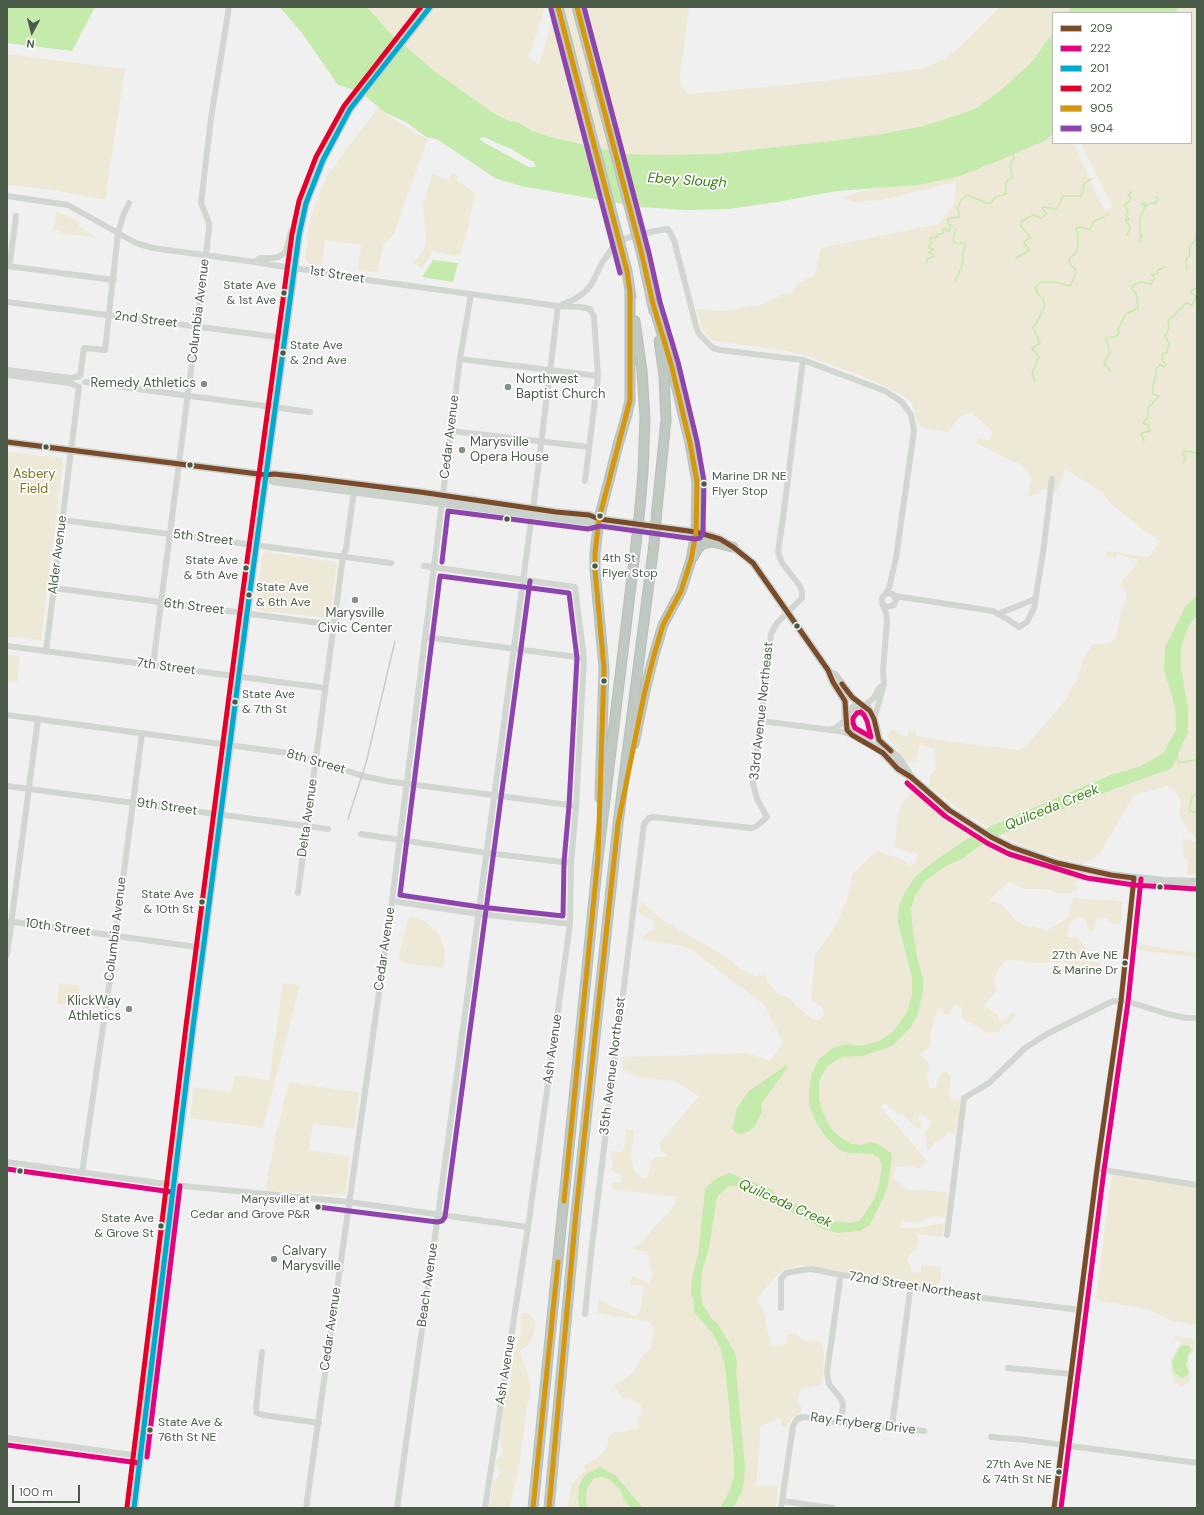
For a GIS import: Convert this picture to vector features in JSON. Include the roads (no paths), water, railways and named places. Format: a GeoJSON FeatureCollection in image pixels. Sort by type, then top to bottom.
{"type":"FeatureCollection","features":[{"type":"Feature","properties":{"kind":"highway"},"geometry":{"type":"LineString","coordinates":[[534,1508],[598,858],[640,507],[645,418],[642,371],[627,271],[558,7]]}},
{"type":"Feature","properties":{"kind":"highway"},"geometry":{"type":"LineString","coordinates":[[549,1508],[576,1213],[618,824],[654,544],[666,420],[664,376],[653,304],[642,255],[577,7]]}},
{"type":"Feature","properties":{"kind":"highway"},"geometry":{"type":"LineString","coordinates":[[598,858],[604,668],[595,562],[599,519],[630,400],[630,292]]}},
{"type":"Feature","properties":{"kind":"highway"},"geometry":{"type":"LineString","coordinates":[[618,824],[644,695],[654,655],[663,625],[680,590],[691,560],[696,532],[697,482],[690,443],[671,364],[653,304]]}},
{"type":"Feature","properties":{"kind":"highway"},"geometry":{"type":"LineString","coordinates":[[691,560],[698,548],[703,544],[712,542],[733,547]]}},
{"type":"Feature","properties":{"kind":"main road"},"geometry":{"type":"LineString","coordinates":[[134,1508],[173,1185],[230,744],[285,338],[293,268],[301,225],[306,203],[322,160],[350,109],[430,7]]}},
{"type":"Feature","properties":{"kind":"main road"},"geometry":{"type":"LineString","coordinates":[[7,442],[266,476],[274,474],[302,477],[381,488],[589,522],[599,519],[696,532],[720,539],[733,547],[753,564],[830,673],[832,682],[845,701],[848,730],[856,737],[881,751],[898,769],[911,777]]}},
{"type":"Feature","properties":{"kind":"main road"},"geometry":{"type":"LineString","coordinates":[[266,476],[273,481],[354,491],[442,499]]}},
{"type":"Feature","properties":{"kind":"main road"},"geometry":{"type":"LineString","coordinates":[[354,491],[356,487],[375,489],[381,488]]}},
{"type":"Feature","properties":{"kind":"main road"},"geometry":{"type":"LineString","coordinates":[[830,673],[835,674],[852,697],[870,711],[874,718],[879,740],[899,759],[911,777],[949,810],[991,837],[1037,856],[1088,871],[1134,878],[1196,882]]}},
{"type":"Feature","properties":{"kind":"main road"},"geometry":{"type":"LineString","coordinates":[[846,718],[853,707],[862,705]]}},
{"type":"Feature","properties":{"kind":"main road"},"geometry":{"type":"LineString","coordinates":[[856,737],[866,738],[870,736],[874,732],[875,727]]}},
{"type":"Feature","properties":{"kind":"street","name":"Columbia Avenue"},"geometry":{"type":"LineString","coordinates":[[153,665],[209,230],[209,223],[201,203],[211,118],[229,7]]}},
{"type":"Feature","properties":{"kind":"street","name":"1st Street"},"geometry":{"type":"LineString","coordinates":[[7,196],[68,205],[136,243],[153,248],[351,276],[360,279],[558,306]]}},
{"type":"Feature","properties":{"kind":"street"},"geometry":{"type":"LineString","coordinates":[[118,233],[129,203]]}},
{"type":"Feature","properties":{"kind":"street"},"geometry":{"type":"LineString","coordinates":[[16,216],[10,262],[7,266],[114,280]]}},
{"type":"Feature","properties":{"kind":"street"},"geometry":{"type":"LineString","coordinates":[[255,262],[260,258],[272,258],[282,255],[286,251],[291,231],[301,225]]}},
{"type":"Feature","properties":{"kind":"street"},"geometry":{"type":"LineString","coordinates":[[558,306],[576,299],[585,292],[591,285],[602,263],[614,247],[627,238],[668,229],[674,240],[696,326],[699,334],[712,348],[803,360],[885,391],[902,402],[911,415],[914,431],[896,558],[889,588],[882,598],[887,617],[887,640],[883,678],[876,696],[868,704],[862,705]]}},
{"type":"Feature","properties":{"kind":"street","name":"Alder Avenue"},"geometry":{"type":"LineString","coordinates":[[46,651],[71,450],[77,382],[84,348],[105,350],[114,280],[118,233]]}},
{"type":"Feature","properties":{"kind":"street","name":"Cedar Avenue"},"geometry":{"type":"LineString","coordinates":[[306,1508],[392,901],[460,359],[471,294]]}},
{"type":"Feature","properties":{"kind":"street","name":"2nd Street"},"geometry":{"type":"LineString","coordinates":[[7,302],[285,338]]}},
{"type":"Feature","properties":{"kind":"street"},"geometry":{"type":"LineString","coordinates":[[558,306],[586,308],[590,309],[593,314],[598,376],[585,481]]}},
{"type":"Feature","properties":{"kind":"street","name":"Beach Avenue"},"geometry":{"type":"LineString","coordinates":[[397,1508],[524,580],[558,306]]}},
{"type":"Feature","properties":{"kind":"street"},"geometry":{"type":"LineString","coordinates":[[460,359],[598,376]]}},
{"type":"Feature","properties":{"kind":"street","name":"33rd Avenue Northeast"},"geometry":{"type":"LineString","coordinates":[[647,819],[653,817],[751,828],[757,826],[767,816],[758,799],[753,783],[753,775],[771,634],[777,623],[802,598],[800,586],[782,563],[778,552],[783,523],[803,360]]}},
{"type":"Feature","properties":{"kind":"street"},"geometry":{"type":"LineString","coordinates":[[7,370],[77,382]]}},
{"type":"Feature","properties":{"kind":"street"},"geometry":{"type":"LineString","coordinates":[[7,375],[77,382],[84,378],[85,382],[310,412]]}},
{"type":"Feature","properties":{"kind":"street"},"geometry":{"type":"LineString","coordinates":[[451,431],[589,448]]}},
{"type":"Feature","properties":{"kind":"street"},"geometry":{"type":"LineString","coordinates":[[886,593],[891,592],[895,596],[915,600],[993,611],[1019,626],[1027,622],[1034,608],[1043,553],[1052,478]]}},
{"type":"Feature","properties":{"kind":"street"},"geometry":{"type":"LineString","coordinates":[[343,556],[346,549],[354,491]]}},
{"type":"Feature","properties":{"kind":"street","name":"5th Street"},"geometry":{"type":"LineString","coordinates":[[62,520],[392,563]]}},
{"type":"Feature","properties":{"kind":"street","name":"Delta Avenue"},"geometry":{"type":"LineString","coordinates":[[298,893],[343,556]]}},
{"type":"Feature","properties":{"kind":"street"},"geometry":{"type":"LineString","coordinates":[[887,640],[891,626],[893,605],[896,600],[894,588],[897,569],[896,558]]}},
{"type":"Feature","properties":{"kind":"street"},"geometry":{"type":"LineString","coordinates":[[424,566],[524,580]]}},
{"type":"Feature","properties":{"kind":"street","name":"Ash Avenue"},"geometry":{"type":"LineString","coordinates":[[485,1508],[528,1227],[570,924],[571,863],[576,806],[584,658],[575,587],[524,580]]}},
{"type":"Feature","properties":{"kind":"street","name":"6th Street"},"geometry":{"type":"LineString","coordinates":[[54,588],[334,625]]}},
{"type":"Feature","properties":{"kind":"street"},"geometry":{"type":"LineString","coordinates":[[998,614],[1035,598]]}},
{"type":"Feature","properties":{"kind":"street"},"geometry":{"type":"LineString","coordinates":[[884,605],[888,607],[915,600]]}},
{"type":"Feature","properties":{"kind":"street"},"geometry":{"type":"LineString","coordinates":[[425,637],[584,658]]}},
{"type":"Feature","properties":{"kind":"street","name":"7th Street"},"geometry":{"type":"LineString","coordinates":[[7,646],[326,688]]}},
{"type":"Feature","properties":{"kind":"street"},"geometry":{"type":"LineString","coordinates":[[874,718],[884,684],[883,678]]}},
{"type":"Feature","properties":{"kind":"street","name":"8th Street"},"geometry":{"type":"LineString","coordinates":[[7,715],[295,754],[363,776],[386,781],[576,806]]}},
{"type":"Feature","properties":{"kind":"street"},"geometry":{"type":"LineString","coordinates":[[830,730],[846,718]]}},
{"type":"Feature","properties":{"kind":"street"},"geometry":{"type":"LineString","coordinates":[[7,955],[9,922],[38,719]]}},
{"type":"Feature","properties":{"kind":"street"},"geometry":{"type":"LineString","coordinates":[[761,720],[830,730],[856,737]]}},
{"type":"Feature","properties":{"kind":"street","name":"Columbia Avenue"},"geometry":{"type":"LineString","coordinates":[[82,1172],[116,936],[142,733]]}},
{"type":"Feature","properties":{"kind":"street","name":"9th Street"},"geometry":{"type":"LineString","coordinates":[[7,786],[328,829]]}},
{"type":"Feature","properties":{"kind":"street","name":"35th Avenue Northeast"},"geometry":{"type":"LineString","coordinates":[[585,1314],[637,872],[644,824],[647,819]]}},
{"type":"Feature","properties":{"kind":"street"},"geometry":{"type":"LineString","coordinates":[[361,834],[487,853],[571,863]]}},
{"type":"Feature","properties":{"kind":"street"},"geometry":{"type":"LineString","coordinates":[[1054,1508],[1097,1169],[1121,1001],[1134,878]]}},
{"type":"Feature","properties":{"kind":"street"},"geometry":{"type":"LineString","coordinates":[[392,901],[478,914],[570,924]]}},
{"type":"Feature","properties":{"kind":"street","name":"10th Street"},"geometry":{"type":"LineString","coordinates":[[9,922],[204,948]]}},
{"type":"Feature","properties":{"kind":"street"},"geometry":{"type":"LineString","coordinates":[[948,1235],[964,1098],[989,1082],[1025,1048],[1047,1034],[1108,1003],[1117,1001],[1129,1002],[1186,1018],[1194,1018]]}},
{"type":"Feature","properties":{"kind":"street"},"geometry":{"type":"LineString","coordinates":[[7,1162],[173,1185],[349,1202],[528,1227]]}},
{"type":"Feature","properties":{"kind":"street"},"geometry":{"type":"LineString","coordinates":[[1097,1169],[1197,1185]]}},
{"type":"Feature","properties":{"kind":"street","name":"72nd Street Northeast"},"geometry":{"type":"LineString","coordinates":[[782,1308],[781,1279],[786,1273],[812,1269],[842,1275],[884,1280],[910,1287],[943,1293],[1080,1310]]}},
{"type":"Feature","properties":{"kind":"street"},"geometry":{"type":"LineString","coordinates":[[840,1280],[827,1372],[829,1384],[841,1399],[843,1404],[841,1423]]}},
{"type":"Feature","properties":{"kind":"street"},"geometry":{"type":"LineString","coordinates":[[892,1427],[910,1291]]}},
{"type":"Feature","properties":{"kind":"street"},"geometry":{"type":"LineString","coordinates":[[262,1352],[256,1408],[257,1413],[318,1423]]}},
{"type":"Feature","properties":{"kind":"street"},"geometry":{"type":"LineString","coordinates":[[1008,1368],[1072,1374]]}},
{"type":"Feature","properties":{"kind":"street","name":"Ray Fryberg Drive"},"geometry":{"type":"LineString","coordinates":[[781,1508],[792,1426],[797,1419],[804,1417],[841,1423],[924,1431]]}},
{"type":"Feature","properties":{"kind":"street"},"geometry":{"type":"LineString","coordinates":[[991,1437],[1026,1440],[1197,1463]]}},
{"type":"Feature","properties":{"kind":"street"},"geometry":{"type":"LineString","coordinates":[[7,1438],[140,1456]]}},
{"type":"Feature","properties":{"kind":"street"},"geometry":{"type":"LineString","coordinates":[[782,1501],[833,1508]]}},
{"type":"Feature","properties":{"kind":"water"},"geometry":{"type":"Polygon","coordinates":[[[7,7],[95,7],[72,51],[7,43],[7,7]]]}},
{"type":"Feature","properties":{"kind":"water","name":"Ebey Slough"},"geometry":{"type":"Polygon","coordinates":[[[280,7],[367,7],[389,32],[433,70],[489,110],[505,119],[519,123],[533,131],[550,137],[624,154],[657,155],[717,154],[839,140],[923,126],[946,119],[975,109],[1001,90],[1030,64],[1052,34],[1052,135],[1046,140],[957,177],[918,185],[837,191],[729,209],[687,210],[640,207],[521,186],[495,178],[437,139],[426,137],[406,122],[386,113],[360,92],[338,85],[302,33],[280,7]]]}},
{"type":"Feature","properties":{"kind":"water"},"geometry":{"type":"Polygon","coordinates":[[[1071,7],[1180,7],[1175,12],[1068,12],[1071,7]]]}},
{"type":"Feature","properties":{"kind":"water"},"geometry":{"type":"Polygon","coordinates":[[[433,260],[458,263],[453,282],[422,277],[433,260]]]}},
{"type":"Feature","properties":{"kind":"water","name":"Quilceda Creek"},"geometry":{"type":"Polygon","coordinates":[[[1197,595],[1197,615],[1189,625],[1181,647],[1181,668],[1188,707],[1188,732],[1172,768],[1002,834],[978,847],[962,859],[946,866],[926,880],[915,896],[911,908],[913,933],[923,979],[923,993],[917,1016],[910,1028],[892,1046],[863,1056],[842,1057],[827,1066],[819,1081],[819,1100],[824,1115],[832,1130],[852,1144],[861,1145],[871,1142],[878,1144],[891,1153],[892,1158],[887,1190],[870,1225],[860,1231],[838,1233],[826,1230],[767,1200],[754,1197],[740,1186],[728,1186],[718,1196],[709,1248],[702,1272],[701,1296],[703,1305],[711,1318],[717,1323],[734,1351],[737,1362],[736,1372],[745,1466],[742,1492],[733,1508],[720,1508],[729,1492],[734,1477],[734,1457],[725,1366],[720,1347],[713,1334],[694,1312],[694,1300],[691,1294],[692,1277],[699,1250],[705,1188],[717,1178],[729,1173],[771,1189],[775,1194],[787,1201],[802,1206],[833,1221],[850,1223],[859,1221],[865,1214],[874,1199],[879,1186],[882,1165],[879,1158],[872,1154],[847,1153],[838,1149],[826,1137],[816,1122],[809,1104],[809,1091],[812,1073],[819,1059],[833,1048],[846,1044],[861,1046],[879,1041],[893,1032],[907,1012],[912,995],[912,978],[898,923],[899,907],[904,894],[915,877],[933,862],[967,839],[989,827],[1110,775],[1141,766],[1163,753],[1176,730],[1175,707],[1164,670],[1165,647],[1185,607],[1197,595]]]}},
{"type":"Feature","properties":{"kind":"water"},"geometry":{"type":"Polygon","coordinates":[[[787,1065],[786,1070],[761,1104],[762,1111],[755,1126],[751,1130],[742,1134],[736,1133],[732,1129],[737,1108],[749,1091],[787,1065]]]}},
{"type":"Feature","properties":{"kind":"water"},"geometry":{"type":"Polygon","coordinates":[[[1188,1345],[1192,1350],[1189,1353],[1186,1365],[1189,1373],[1184,1378],[1180,1377],[1174,1372],[1172,1361],[1180,1347],[1188,1345]]]}},
{"type":"Feature","properties":{"kind":"water"},"geometry":{"type":"Polygon","coordinates":[[[600,1467],[615,1475],[643,1508],[631,1508],[623,1499],[622,1492],[609,1479],[602,1477],[594,1478],[587,1488],[587,1508],[580,1508],[578,1499],[579,1486],[583,1478],[588,1473],[600,1467]]]}},
{"type":"Feature","properties":{"kind":"waterway"},"geometry":{"type":"LineString","coordinates":[[955,281],[961,269],[963,252],[966,247],[964,243],[954,243],[953,238],[956,229],[949,224],[948,220],[950,218],[959,217],[959,212],[957,209],[961,200],[967,195],[987,203],[991,203],[995,197],[1006,194],[1006,182],[1012,177],[1010,166],[1014,158],[1013,153]]}},
{"type":"Feature","properties":{"kind":"waterway"},"geometry":{"type":"LineString","coordinates":[[1016,258],[1028,251],[1028,248],[1024,243],[1030,238],[1021,226],[1022,221],[1033,215],[1041,218],[1047,214],[1042,208],[1044,207],[1056,209],[1059,206],[1063,196],[1081,196],[1085,182],[1092,179]]}},
{"type":"Feature","properties":{"kind":"waterway"},"geometry":{"type":"LineString","coordinates":[[1127,235],[1130,229],[1126,222],[1126,219],[1127,221],[1129,219],[1126,215],[1128,210],[1125,207],[1125,204],[1130,201],[1131,198],[1128,195],[1130,194],[1131,190]]}},
{"type":"Feature","properties":{"kind":"waterway"},"geometry":{"type":"LineString","coordinates":[[1139,242],[1140,237],[1142,237],[1140,232],[1140,219],[1145,206],[1142,204],[1145,203],[1147,206],[1151,203],[1155,204],[1158,199],[1156,197]]}},
{"type":"Feature","properties":{"kind":"waterway"},"geometry":{"type":"LineString","coordinates":[[1035,382],[1032,374],[1039,357],[1032,348],[1040,343],[1033,327],[1045,306],[1043,299],[1037,293],[1036,287],[1041,282],[1054,282],[1070,286],[1076,273],[1075,269],[1069,263],[1070,258],[1075,254],[1078,247],[1076,229],[1079,227],[1090,229],[1094,221],[1108,214]]}},
{"type":"Feature","properties":{"kind":"waterway"},"geometry":{"type":"LineString","coordinates":[[926,264],[928,258],[934,257],[933,254],[929,253],[933,250],[929,248],[929,245],[932,243],[930,241],[931,238],[937,237],[938,234],[943,234],[943,229],[948,231],[950,230],[949,224]]}},
{"type":"Feature","properties":{"kind":"waterway"},"geometry":{"type":"LineString","coordinates":[[1187,270],[1186,260],[1189,256],[1190,246],[1195,241],[1195,237],[1197,235]]}},
{"type":"Feature","properties":{"kind":"waterway"},"geometry":{"type":"LineString","coordinates":[[1110,371],[1104,363],[1110,353],[1106,339],[1109,337],[1116,337],[1119,333],[1118,329],[1126,314],[1138,308],[1136,293],[1132,289],[1133,285],[1141,282],[1151,284],[1155,278],[1151,274],[1157,274],[1158,270],[1166,267]]}},
{"type":"Feature","properties":{"kind":"waterway"},"geometry":{"type":"LineString","coordinates":[[1144,441],[1141,433],[1150,431],[1148,425],[1143,423],[1148,417],[1148,408],[1159,396],[1153,394],[1156,369],[1160,365],[1165,367],[1166,364],[1162,361],[1163,354],[1167,352],[1169,343],[1165,336],[1169,328],[1168,321],[1186,303],[1192,305],[1196,297],[1190,292],[1195,288],[1197,291]]}},
{"type":"Feature","properties":{"kind":"waterway"},"geometry":{"type":"LineString","coordinates":[[1183,463],[1186,457],[1183,455],[1184,451],[1197,453]]}},
{"type":"Feature","properties":{"kind":"waterway"},"geometry":{"type":"LineString","coordinates":[[1177,756],[1178,762],[1194,760],[1197,763]]}},
{"type":"Feature","properties":{"kind":"waterway"},"geometry":{"type":"LineString","coordinates":[[1197,792],[1192,797],[1189,810],[1197,812]]}},
{"type":"Feature","properties":{"kind":"railway"},"geometry":{"type":"LineString","coordinates":[[348,819],[366,763],[395,641]]}},
{"type":"Feature","properties":{"kind":"place","name":"State Ave & 1st Ave"},"geometry":{"type":"Point","coordinates":[284,293]}},
{"type":"Feature","properties":{"kind":"place","name":"State Ave & 2nd Ave"},"geometry":{"type":"Point","coordinates":[283,353]}},
{"type":"Feature","properties":{"kind":"place","name":"Remedy Athletics"},"geometry":{"type":"Point","coordinates":[204,384]}},
{"type":"Feature","properties":{"kind":"place","name":"Northwest Baptist Church"},"geometry":{"type":"Point","coordinates":[508,387]}},
{"type":"Feature","properties":{"kind":"place","name":"Marysville Opera House"},"geometry":{"type":"Point","coordinates":[462,450]}},
{"type":"Feature","properties":{"kind":"place","name":"Marine DR NE Flyer Stop"},"geometry":{"type":"Point","coordinates":[704,484]}},
{"type":"Feature","properties":{"kind":"place","name":"4th St Flyer Stop"},"geometry":{"type":"Point","coordinates":[595,566]}},
{"type":"Feature","properties":{"kind":"place","name":"State Ave & 5th Ave"},"geometry":{"type":"Point","coordinates":[246,568]}},
{"type":"Feature","properties":{"kind":"place","name":"State Ave & 6th Ave"},"geometry":{"type":"Point","coordinates":[249,595]}},
{"type":"Feature","properties":{"kind":"place","name":"Marysville Civic Center"},"geometry":{"type":"Point","coordinates":[355,600]}},
{"type":"Feature","properties":{"kind":"place","name":"State Ave & 7th St"},"geometry":{"type":"Point","coordinates":[235,702]}},
{"type":"Feature","properties":{"kind":"place","name":"State Ave & 10th St"},"geometry":{"type":"Point","coordinates":[202,902]}},
{"type":"Feature","properties":{"kind":"place","name":"27th Ave NE & Marine Dr"},"geometry":{"type":"Point","coordinates":[1125,963]}},
{"type":"Feature","properties":{"kind":"place","name":"KlickWay Athletics"},"geometry":{"type":"Point","coordinates":[129,1009]}},
{"type":"Feature","properties":{"kind":"place","name":"Marysville at Cedar and Grove P&R"},"geometry":{"type":"Point","coordinates":[318,1207]}},
{"type":"Feature","properties":{"kind":"place","name":"State Ave & Grove St"},"geometry":{"type":"Point","coordinates":[161,1226]}},
{"type":"Feature","properties":{"kind":"place","name":"Calvary Marysville"},"geometry":{"type":"Point","coordinates":[274,1259]}},
{"type":"Feature","properties":{"kind":"place","name":"State Ave & 76th St NE"},"geometry":{"type":"Point","coordinates":[150,1430]}},
{"type":"Feature","properties":{"kind":"place","name":"27th Ave NE & 74th St NE"},"geometry":{"type":"Point","coordinates":[1059,1472]}},
{"type":"Feature","properties":{"kind":"park label","name":"Asbery Field"},"geometry":{"type":"Point","coordinates":[34,482]}}]}
